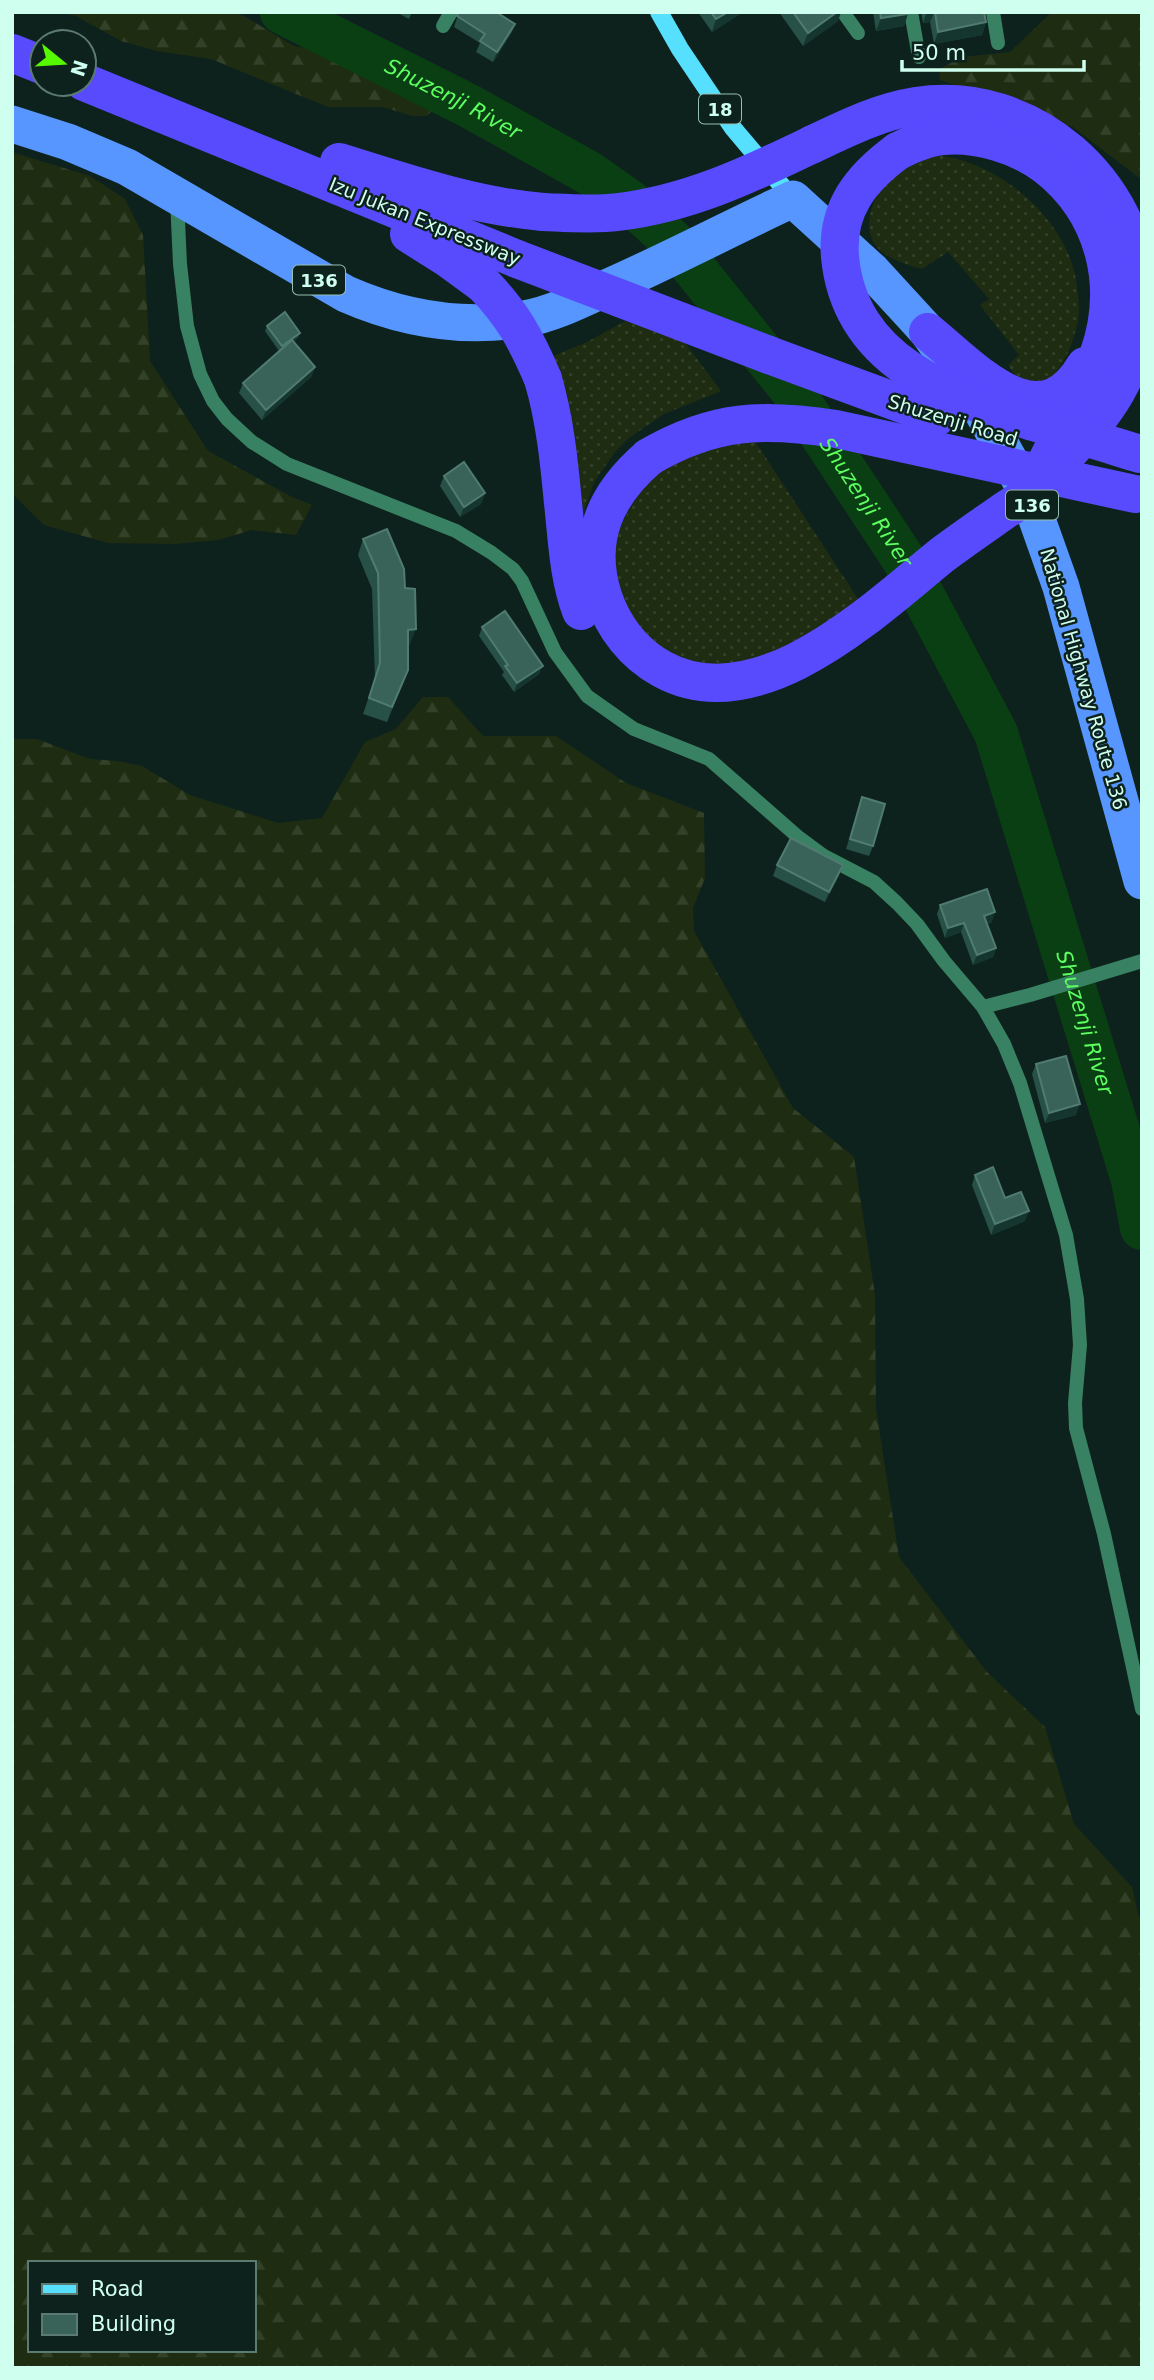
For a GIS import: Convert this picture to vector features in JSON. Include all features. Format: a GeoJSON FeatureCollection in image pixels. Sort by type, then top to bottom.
{"type":"FeatureCollection","features":[{"type":"Feature","properties":{"kind":"highway"},"geometry":{"type":"LineString","coordinates":[[98,87],[472,202],[543,212],[618,212],[688,197],[720,187],[868,118],[917,106],[969,106],[993,111],[1040,129],[1082,161],[1103,186],[1128,231],[1136,256],[1142,297]]}},
{"type":"Feature","properties":{"kind":"highway","name":"Izu Jukan Expressway"},"geometry":{"type":"LineString","coordinates":[[98,88],[517,259],[769,355]]}},
{"type":"Feature","properties":{"kind":"highway"},"geometry":{"type":"LineString","coordinates":[[152,110],[194,135],[401,229],[484,285],[505,307],[520,329],[543,379],[555,431],[568,551],[578,603],[586,625],[598,644],[628,675],[658,694],[691,704],[738,706],[784,692],[808,677],[881,612],[1028,494],[1101,418],[1115,397],[1134,353],[1142,309]]}},
{"type":"Feature","properties":{"kind":"highway","name":"136"},"geometry":{"type":"LineString","coordinates":[[12,124],[68,142],[127,167],[346,294],[374,306],[431,320],[496,322],[550,313],[647,270],[793,199]]}},
{"type":"Feature","properties":{"kind":"highway"},"geometry":{"type":"LineString","coordinates":[[1028,494],[1087,382],[1099,354],[1110,299],[1109,269],[1102,241],[1092,218],[1061,178],[1042,163],[996,142],[971,137],[944,136],[918,141],[877,166],[860,183],[842,226],[839,249],[844,283],[858,315],[872,337],[909,371],[937,387],[1006,413],[1139,474]]}},
{"type":"Feature","properties":{"kind":"highway","name":"National Highway Route 136"},"geometry":{"type":"LineString","coordinates":[[793,199],[872,271],[929,332],[978,404],[1028,494],[1061,587],[1141,872]]}},
{"type":"Feature","properties":{"kind":"highway"},"geometry":{"type":"LineString","coordinates":[[929,332],[1003,391],[1016,397],[1045,401],[1068,389],[1080,374],[1106,326]]}},
{"type":"Feature","properties":{"kind":"highway","name":"Shuzenji Road"},"geometry":{"type":"LineString","coordinates":[[769,355],[937,416],[1139,474]]}},
{"type":"Feature","properties":{"kind":"highway"},"geometry":{"type":"LineString","coordinates":[[881,612],[808,656],[764,676],[739,682],[692,681],[649,662],[617,626],[603,594],[596,560],[597,540],[614,494],[628,475],[649,457],[671,444],[720,427],[803,424],[1139,474]]}},
{"type":"Feature","properties":{"kind":"main road","name":"18"},"geometry":{"type":"LineString","coordinates":[[659,12],[680,49],[733,128],[793,199]]}},
{"type":"Feature","properties":{"kind":"street"},"geometry":{"type":"LineString","coordinates":[[443,26],[451,12]]}},
{"type":"Feature","properties":{"kind":"street"},"geometry":{"type":"LineString","coordinates":[[843,12],[858,33]]}},
{"type":"Feature","properties":{"kind":"street"},"geometry":{"type":"LineString","coordinates":[[911,12],[919,57]]}},
{"type":"Feature","properties":{"kind":"street"},"geometry":{"type":"LineString","coordinates":[[993,12],[998,43]]}},
{"type":"Feature","properties":{"kind":"street"},"geometry":{"type":"LineString","coordinates":[[177,194],[180,264],[187,326],[200,374],[213,401],[227,419],[252,442],[287,464],[456,531],[513,569],[522,581],[555,652],[587,696],[634,729],[709,759],[797,836],[824,856],[874,882],[917,924],[983,1007],[1004,1044],[1020,1083],[1066,1235],[1077,1299],[1080,1345],[1076,1428],[1104,1534],[1142,1709]]}},
{"type":"Feature","properties":{"kind":"street"},"geometry":{"type":"LineString","coordinates":[[983,1007],[1141,962]]}},
{"type":"Feature","properties":{"kind":"green space"},"geometry":{"type":"Polygon","coordinates":[[[60,12],[232,12],[244,16],[294,46],[327,51],[359,62],[401,96],[427,102],[431,112],[426,116],[412,116],[383,107],[328,107],[211,59],[157,51],[121,41],[76,16],[60,12]]]}},
{"type":"Feature","properties":{"kind":"green space"},"geometry":{"type":"Polygon","coordinates":[[[1052,12],[1142,12],[1142,180],[1073,127],[940,80],[939,69],[963,57],[1010,52],[1052,12]]]}},
{"type":"Feature","properties":{"kind":"green space"},"geometry":{"type":"Polygon","coordinates":[[[12,152],[90,176],[125,199],[143,235],[150,361],[208,451],[292,497],[312,505],[296,535],[252,530],[218,540],[175,544],[108,543],[44,525],[12,493],[12,152]]]}},
{"type":"Feature","properties":{"kind":"green space"},"geometry":{"type":"Polygon","coordinates":[[[936,154],[981,168],[1010,184],[1042,213],[1066,250],[1075,274],[1079,303],[1078,321],[1062,364],[1047,380],[1037,383],[1018,379],[1008,365],[1019,355],[980,305],[989,299],[948,252],[922,269],[887,256],[871,237],[871,211],[886,177],[936,154]]]}},
{"type":"Feature","properties":{"kind":"green space"},"geometry":{"type":"Polygon","coordinates":[[[625,321],[683,340],[721,391],[664,414],[629,438],[615,452],[594,482],[583,515],[570,445],[568,396],[553,356],[587,342],[625,321]]]}},
{"type":"Feature","properties":{"kind":"green space"},"geometry":{"type":"Polygon","coordinates":[[[753,438],[860,602],[789,644],[744,665],[680,665],[632,628],[612,563],[615,537],[645,485],[670,461],[753,438]]]}},
{"type":"Feature","properties":{"kind":"green space"},"geometry":{"type":"Polygon","coordinates":[[[423,697],[448,697],[483,736],[556,736],[626,783],[704,813],[705,878],[693,908],[694,931],[793,1108],[854,1157],[875,1295],[876,1409],[899,1557],[987,1672],[1045,1727],[1074,1824],[1132,1887],[1142,1931],[1142,2368],[12,2368],[12,739],[37,739],[90,759],[142,766],[190,795],[278,823],[322,818],[365,742],[396,729],[423,697]]]}},
{"type":"Feature","properties":{"kind":"building"},"geometry":{"type":"Polygon","coordinates":[[[459,12],[496,12],[515,24],[497,52],[480,41],[485,34],[457,16],[459,12]]]}},
{"type":"Feature","properties":{"kind":"building"},"geometry":{"type":"Polygon","coordinates":[[[711,12],[728,12],[716,19],[711,12]]]}},
{"type":"Feature","properties":{"kind":"building"},"geometry":{"type":"Polygon","coordinates":[[[793,12],[837,12],[808,33],[793,12]]]}},
{"type":"Feature","properties":{"kind":"building"},"geometry":{"type":"Polygon","coordinates":[[[880,12],[908,12],[908,14],[881,18],[880,12]]]}},
{"type":"Feature","properties":{"kind":"building"},"geometry":{"type":"Polygon","coordinates":[[[935,12],[984,12],[986,22],[938,32],[935,12]]]}},
{"type":"Feature","properties":{"kind":"building"},"geometry":{"type":"Polygon","coordinates":[[[285,312],[300,333],[282,346],[267,326],[285,312]]]}},
{"type":"Feature","properties":{"kind":"building"},"geometry":{"type":"Polygon","coordinates":[[[292,340],[315,367],[266,410],[243,383],[292,340]]]}},
{"type":"Feature","properties":{"kind":"building"},"geometry":{"type":"Polygon","coordinates":[[[464,462],[485,493],[464,507],[444,476],[464,462]]]}},
{"type":"Feature","properties":{"kind":"building"},"geometry":{"type":"Polygon","coordinates":[[[387,529],[404,569],[405,588],[415,589],[416,629],[408,630],[408,670],[392,707],[369,698],[380,663],[378,573],[363,539],[387,529]]]}},
{"type":"Feature","properties":{"kind":"building"},"geometry":{"type":"Polygon","coordinates":[[[505,611],[543,666],[517,683],[482,627],[505,611]]]}},
{"type":"Feature","properties":{"kind":"building"},"geometry":{"type":"Polygon","coordinates":[[[862,797],[885,804],[873,846],[850,839],[862,797]]]}},
{"type":"Feature","properties":{"kind":"building"},"geometry":{"type":"Polygon","coordinates":[[[791,838],[843,865],[829,892],[777,865],[791,838]]]}},
{"type":"Feature","properties":{"kind":"building"},"geometry":{"type":"Polygon","coordinates":[[[987,889],[995,912],[984,916],[996,948],[977,955],[964,923],[948,928],[940,905],[987,889]]]}},
{"type":"Feature","properties":{"kind":"building"},"geometry":{"type":"Polygon","coordinates":[[[1066,1056],[1080,1104],[1049,1113],[1036,1064],[1066,1056]]]}},
{"type":"Feature","properties":{"kind":"building"},"geometry":{"type":"Polygon","coordinates":[[[993,1167],[1005,1198],[1021,1192],[1029,1211],[995,1224],[975,1175],[993,1167]]]}},
{"type":"Feature","properties":{"kind":"waterway","name":"Shuzenji River"},"geometry":{"type":"LineString","coordinates":[[282,12],[469,106],[589,173],[629,201],[672,241],[792,390],[904,560],[996,733],[1133,1180],[1142,1228]]}}]}
